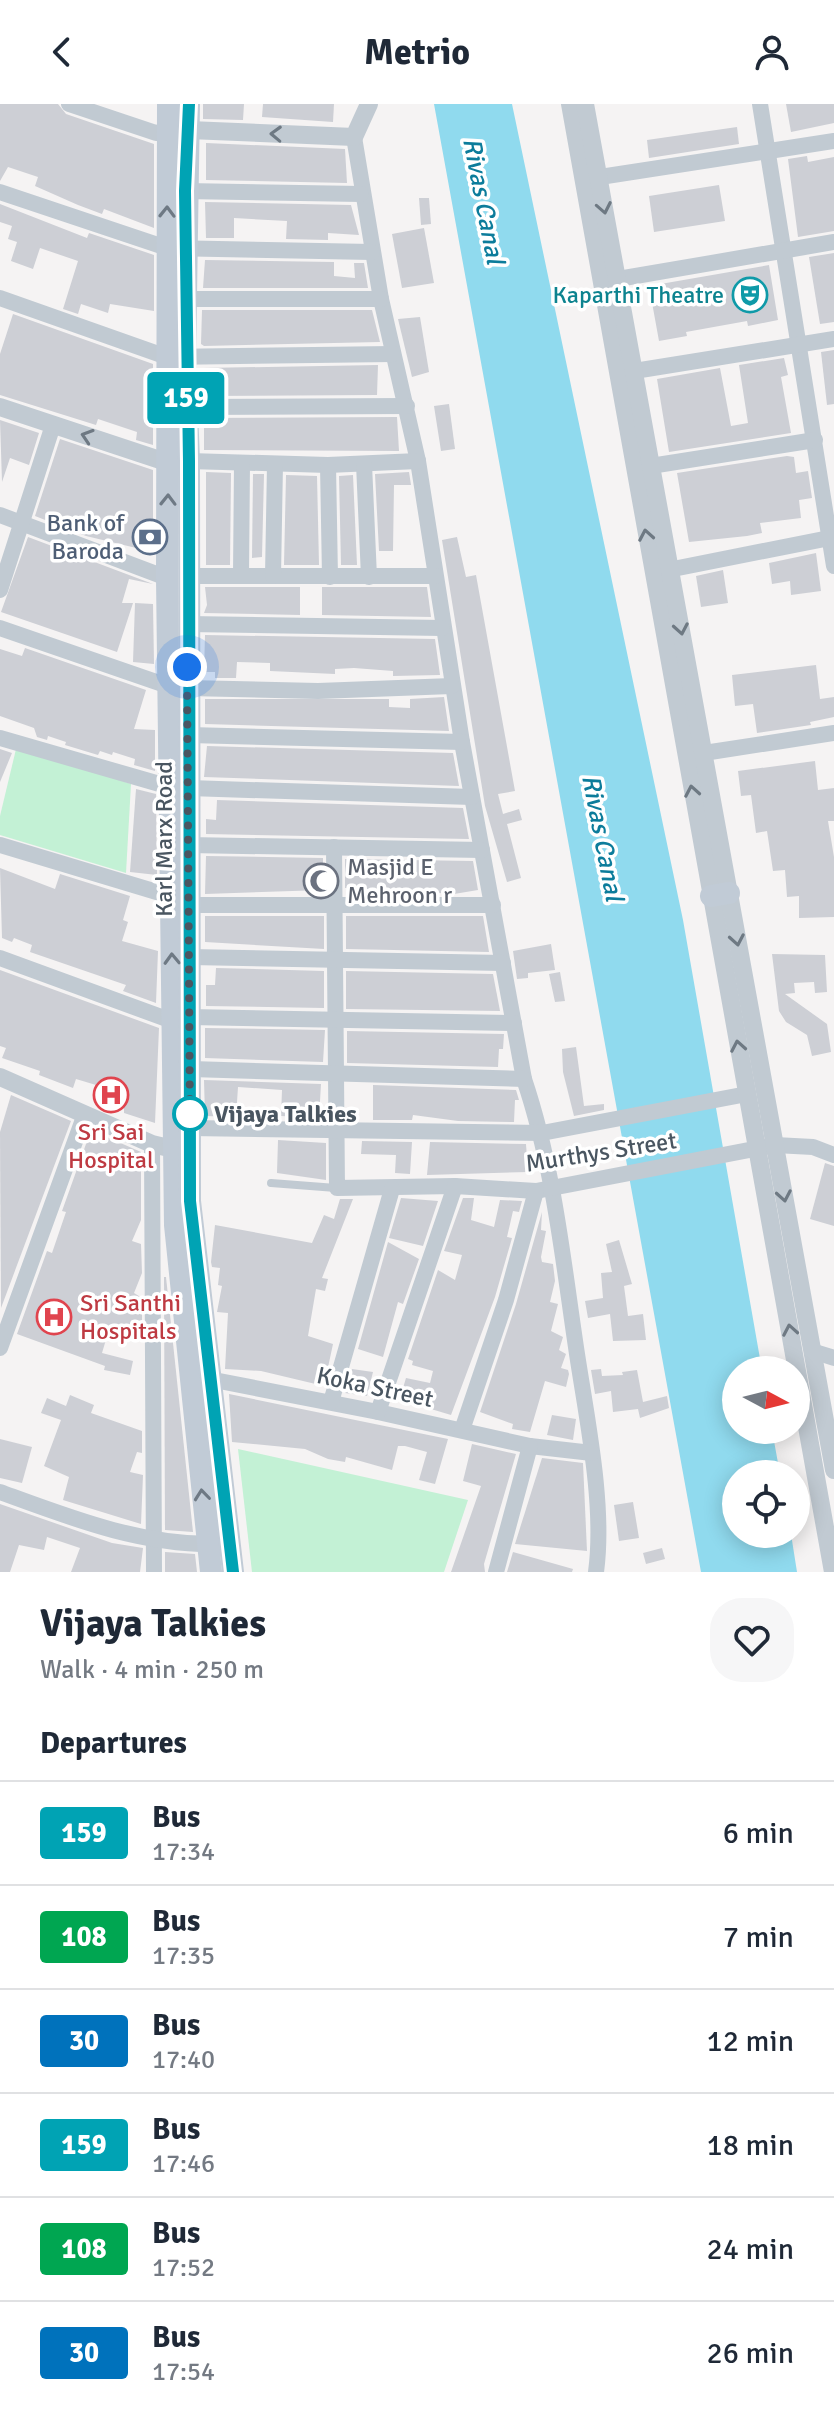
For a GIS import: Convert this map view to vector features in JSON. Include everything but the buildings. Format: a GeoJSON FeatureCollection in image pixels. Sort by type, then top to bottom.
{"type":"FeatureCollection","features":[{"type":"Feature","properties":{"kind":"main road","name":"Karl Marx Road"},"geometry":{"type":"LineString","coordinates":[[168,104],[179,130],[185,191],[176,248],[185,299],[176,358],[186,407],[179,462]]}},
{"type":"Feature","properties":{"kind":"main road","name":"Karl Marx Road"},"geometry":{"type":"LineString","coordinates":[[172,1149],[190,1128],[191,1069],[182,1020],[176,358],[179,130],[189,104]]}},
{"type":"Feature","properties":{"kind":"main road","name":"Karl Marx Road"},"geometry":{"type":"LineString","coordinates":[[178,577],[187,624],[178,687],[189,735],[179,787],[188,845],[180,900],[190,957],[172,1149],[175,1225],[218,1544],[233,1572]]}},
{"type":"Feature","properties":{"kind":"main road","name":"Karl Marx Road"},"geometry":{"type":"LineString","coordinates":[[172,1149],[192,1243],[209,1379],[218,1544],[211,1572]]}},
{"type":"Feature","properties":{"kind":"street"},"geometry":{"type":"LineString","coordinates":[[69,104],[156,133],[179,130],[354,137]]}},
{"type":"Feature","properties":{"kind":"street"},"geometry":{"type":"LineString","coordinates":[[369,104],[354,137],[361,194],[418,461],[442,628],[524,1079],[542,1133],[544,1189],[592,1453],[596,1572]]}},
{"type":"Feature","properties":{"kind":"street"},"geometry":{"type":"LineString","coordinates":[[570,104],[618,279],[626,373]]}},
{"type":"Feature","properties":{"kind":"street"},"geometry":{"type":"LineString","coordinates":[[585,104],[590,178],[826,1490],[833,1572]]}},
{"type":"Feature","properties":{"kind":"street"},"geometry":{"type":"LineString","coordinates":[[760,104],[832,537],[834,566]]}},
{"type":"Feature","properties":{"kind":"street"},"geometry":{"type":"LineString","coordinates":[[590,178],[834,141]]}},
{"type":"Feature","properties":{"kind":"street"},"geometry":{"type":"LineString","coordinates":[[185,191],[361,194]]}},
{"type":"Feature","properties":{"kind":"street"},"geometry":{"type":"LineString","coordinates":[[0,192],[176,248],[372,252]]}},
{"type":"Feature","properties":{"kind":"street"},"geometry":{"type":"LineString","coordinates":[[618,279],[834,242]]}},
{"type":"Feature","properties":{"kind":"street"},"geometry":{"type":"LineString","coordinates":[[0,298],[176,358],[393,354]]}},
{"type":"Feature","properties":{"kind":"street"},"geometry":{"type":"LineString","coordinates":[[185,299],[381,299]]}},
{"type":"Feature","properties":{"kind":"street"},"geometry":{"type":"LineString","coordinates":[[626,373],[834,339]]}},
{"type":"Feature","properties":{"kind":"street"},"geometry":{"type":"LineString","coordinates":[[186,407],[407,406]]}},
{"type":"Feature","properties":{"kind":"street"},"geometry":{"type":"LineString","coordinates":[[0,407],[179,462],[328,465],[418,461]]}},
{"type":"Feature","properties":{"kind":"street"},"geometry":{"type":"LineString","coordinates":[[0,590],[53,425]]}},
{"type":"Feature","properties":{"kind":"street"},"geometry":{"type":"LineString","coordinates":[[643,467],[815,440]]}},
{"type":"Feature","properties":{"kind":"street"},"geometry":{"type":"LineString","coordinates":[[241,575],[242,463]]}},
{"type":"Feature","properties":{"kind":"street"},"geometry":{"type":"LineString","coordinates":[[273,576],[275,464]]}},
{"type":"Feature","properties":{"kind":"street"},"geometry":{"type":"LineString","coordinates":[[364,464],[369,577]]}},
{"type":"Feature","properties":{"kind":"street"},"geometry":{"type":"LineString","coordinates":[[328,465],[330,577]]}},
{"type":"Feature","properties":{"kind":"street"},"geometry":{"type":"LineString","coordinates":[[0,515],[178,577],[435,576]]}},
{"type":"Feature","properties":{"kind":"street"},"geometry":{"type":"LineString","coordinates":[[662,571],[832,537]]}},
{"type":"Feature","properties":{"kind":"street"},"geometry":{"type":"LineString","coordinates":[[187,624],[442,628]]}},
{"type":"Feature","properties":{"kind":"street"},"geometry":{"type":"LineString","coordinates":[[0,628],[178,687],[318,691],[452,686]]}},
{"type":"Feature","properties":{"kind":"street"},"geometry":{"type":"LineString","coordinates":[[695,754],[834,733]]}},
{"type":"Feature","properties":{"kind":"street"},"geometry":{"type":"LineString","coordinates":[[189,735],[462,742]]}},
{"type":"Feature","properties":{"kind":"street"},"geometry":{"type":"LineString","coordinates":[[0,738],[179,787],[472,797]]}},
{"type":"Feature","properties":{"kind":"street"},"geometry":{"type":"LineString","coordinates":[[0,845],[180,900],[333,906],[493,905]]}},
{"type":"Feature","properties":{"kind":"street"},"geometry":{"type":"LineString","coordinates":[[188,845],[482,850]]}},
{"type":"Feature","properties":{"kind":"street"},"geometry":{"type":"LineString","coordinates":[[334,847],[333,1020],[337,1188]]}},
{"type":"Feature","properties":{"kind":"street"},"geometry":{"type":"LineString","coordinates":[[720,894],[742,1095],[765,1147],[812,1351],[834,1470]]}},
{"type":"Feature","properties":{"kind":"street"},"geometry":{"type":"LineString","coordinates":[[190,957],[503,963]]}},
{"type":"Feature","properties":{"kind":"street"},"geometry":{"type":"LineString","coordinates":[[0,958],[182,1020],[514,1023]]}},
{"type":"Feature","properties":{"kind":"street"},"geometry":{"type":"LineString","coordinates":[[191,1069],[524,1079]]}},
{"type":"Feature","properties":{"kind":"street"},"geometry":{"type":"LineString","coordinates":[[1,1080],[172,1149],[154,1572]]}},
{"type":"Feature","properties":{"kind":"street"},"geometry":{"type":"LineString","coordinates":[[190,1128],[542,1133],[597,1125],[742,1095]]}},
{"type":"Feature","properties":{"kind":"street"},"geometry":{"type":"LineString","coordinates":[[0,1348],[85,1114]]}},
{"type":"Feature","properties":{"kind":"street","name":"Murthys Street"},"geometry":{"type":"LineString","coordinates":[[337,1188],[455,1186],[544,1189],[765,1147],[813,1147],[834,1155]]}},
{"type":"Feature","properties":{"kind":"street"},"geometry":{"type":"LineString","coordinates":[[378,1412],[455,1186]]}},
{"type":"Feature","properties":{"kind":"street"},"geometry":{"type":"LineString","coordinates":[[331,1402],[392,1189]]}},
{"type":"Feature","properties":{"kind":"street"},"geometry":{"type":"LineString","coordinates":[[462,1430],[544,1189]]}},
{"type":"Feature","properties":{"kind":"street"},"geometry":{"type":"LineString","coordinates":[[812,1351],[834,1358]]}},
{"type":"Feature","properties":{"kind":"street","name":"Koka Street"},"geometry":{"type":"LineString","coordinates":[[209,1379],[331,1402],[530,1446],[592,1453]]}},
{"type":"Feature","properties":{"kind":"street"},"geometry":{"type":"LineString","coordinates":[[496,1572],[530,1446]]}},
{"type":"Feature","properties":{"kind":"street"},"geometry":{"type":"LineString","coordinates":[[0,1492],[66,1516],[155,1541],[218,1544]]}},
{"type":"Feature","properties":{"kind":"lane"},"geometry":{"type":"LineString","coordinates":[[271,1183],[337,1188]]}},
{"type":"Feature","properties":{"kind":"green space"},"geometry":{"type":"Polygon","coordinates":[[[17,745],[131,784],[126,873],[0,835],[0,816],[17,745]]]}},
{"type":"Feature","properties":{"kind":"green space"},"geometry":{"type":"Polygon","coordinates":[[[238,1449],[468,1500],[444,1572],[252,1572],[238,1449]]]}},
{"type":"Feature","properties":{"kind":"water","name":"Rivas Canal"},"geometry":{"type":"Polygon","coordinates":[[[434,104],[512,104],[683,920],[760,1356],[722,1356],[722,1444],[775,1444],[777,1460],[722,1460],[722,1548],[793,1548],[797,1572],[701,1572],[434,104]]]}},
{"type":"Feature","properties":{"kind":"bus line","name":"159"},"geometry":{"type":"LineString","coordinates":[[189,104],[185,191],[189,461],[190,1201],[192,1243],[233,1572]]}},
{"type":"Feature","properties":{"kind":"place","name":"Kaparthi Theatre"},"geometry":{"type":"Point","coordinates":[750,295]}},
{"type":"Feature","properties":{"kind":"place","name":"Bank of Baroda"},"geometry":{"type":"Point","coordinates":[150,537]}},
{"type":"Feature","properties":{"kind":"place","name":"Masjid E Mehroon r"},"geometry":{"type":"Point","coordinates":[321,881]}},
{"type":"Feature","properties":{"kind":"place","name":"Sri Sai Hospital"},"geometry":{"type":"Point","coordinates":[111,1095]}},
{"type":"Feature","properties":{"kind":"place","name":"Vijaya Talkies"},"geometry":{"type":"Point","coordinates":[190,1114]}},
{"type":"Feature","properties":{"kind":"place","name":"Sri Santhi Hospitals"},"geometry":{"type":"Point","coordinates":[54,1317]}},
{"type":"Feature","properties":{"kind":"route"},"geometry":{"type":"LineString","coordinates":[[187,667],[190,1128],[190,1114]]}}]}
